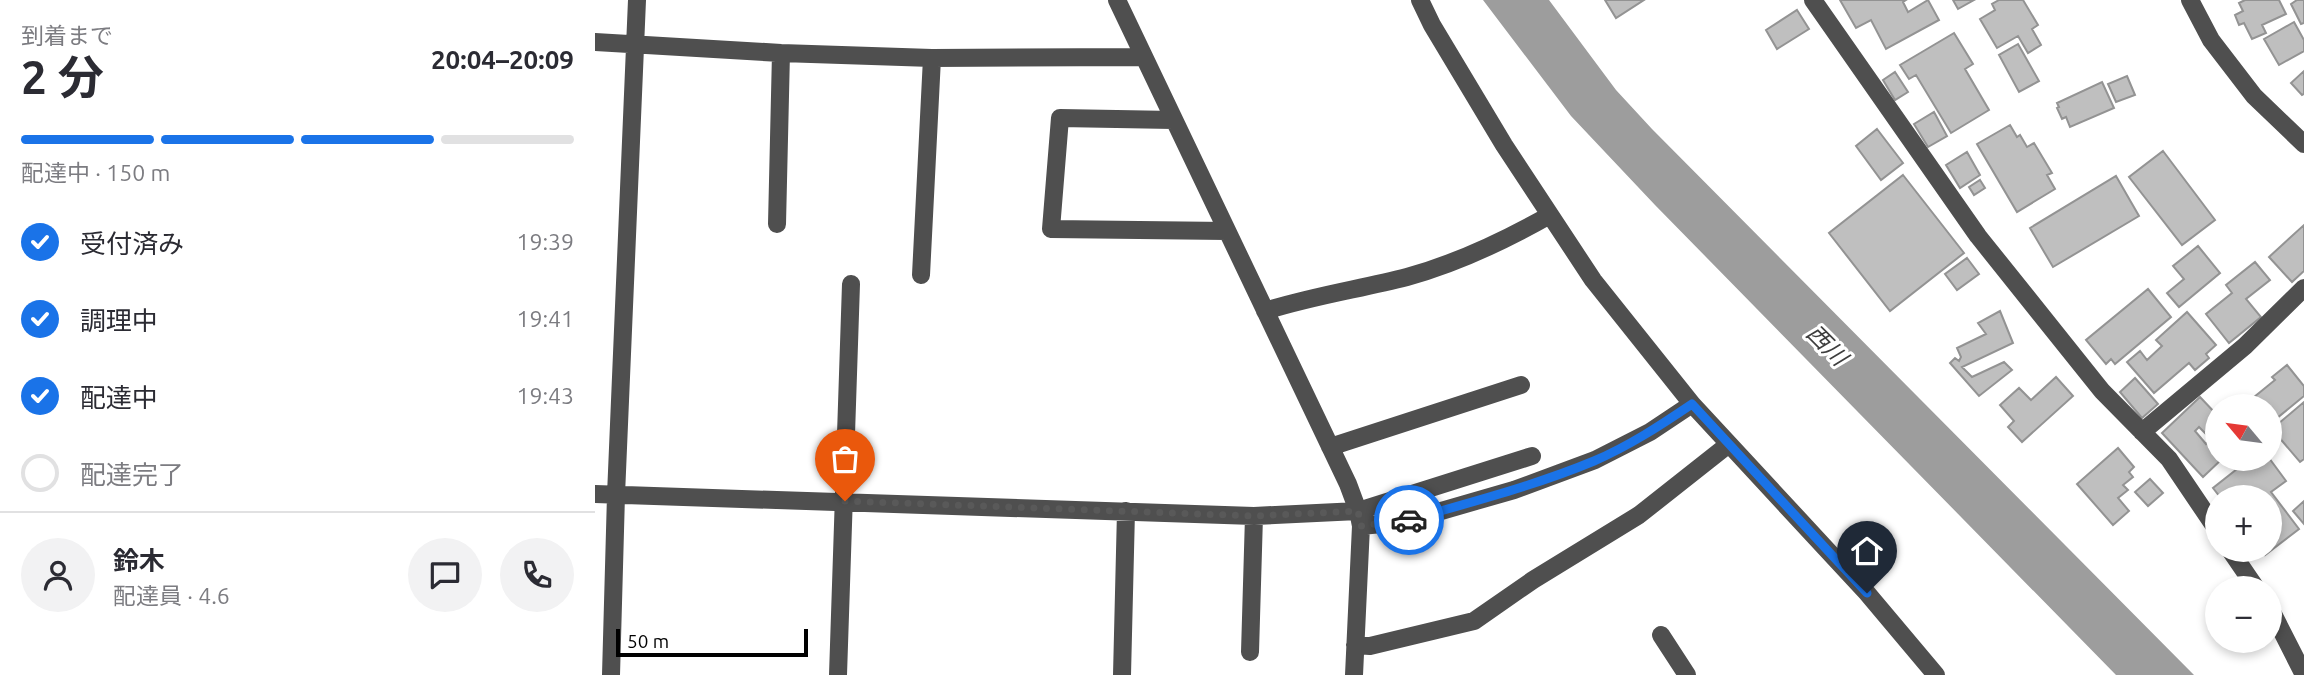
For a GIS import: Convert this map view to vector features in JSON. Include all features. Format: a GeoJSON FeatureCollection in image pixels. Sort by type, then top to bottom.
{"type":"FeatureCollection","features":[{"type":"Feature","properties":{"kind":"street"},"geometry":{"type":"LineString","coordinates":[[611,675],[615,495],[637,0]]}},
{"type":"Feature","properties":{"kind":"street"},"geometry":{"type":"LineString","coordinates":[[1117,0],[1330,447],[1360,518],[1354,675]]}},
{"type":"Feature","properties":{"kind":"street"},"geometry":{"type":"LineString","coordinates":[[1420,0],[1432,25],[1504,145],[1593,280],[1692,404],[1867,593],[1936,675]]}},
{"type":"Feature","properties":{"kind":"street"},"geometry":{"type":"LineString","coordinates":[[2190,0],[2211,40],[2254,96],[2304,144]]}},
{"type":"Feature","properties":{"kind":"street"},"geometry":{"type":"LineString","coordinates":[[1816,1],[1978,236],[2102,391],[2169,459],[2205,512]]}},
{"type":"Feature","properties":{"kind":"street"},"geometry":{"type":"LineString","coordinates":[[595,41],[781,53],[932,58],[1144,57]]}},
{"type":"Feature","properties":{"kind":"street"},"geometry":{"type":"LineString","coordinates":[[777,224],[781,53]]}},
{"type":"Feature","properties":{"kind":"street"},"geometry":{"type":"LineString","coordinates":[[921,275],[932,58]]}},
{"type":"Feature","properties":{"kind":"street"},"geometry":{"type":"LineString","coordinates":[[1173,120],[1060,118],[1051,229],[1227,231]]}},
{"type":"Feature","properties":{"kind":"street"},"geometry":{"type":"LineString","coordinates":[[1265,311],[1407,277],[1461,260],[1550,215]]}},
{"type":"Feature","properties":{"kind":"street"},"geometry":{"type":"LineString","coordinates":[[838,675],[851,284]]}},
{"type":"Feature","properties":{"kind":"street"},"geometry":{"type":"LineString","coordinates":[[2142,432],[2245,346],[2304,288]]}},
{"type":"Feature","properties":{"kind":"street"},"geometry":{"type":"LineString","coordinates":[[1330,447],[1521,385]]}},
{"type":"Feature","properties":{"kind":"street"},"geometry":{"type":"LineString","coordinates":[[595,494],[1360,518],[1402,522],[1514,490],[1595,460],[1650,432],[1692,404]]}},
{"type":"Feature","properties":{"kind":"street"},"geometry":{"type":"LineString","coordinates":[[1355,645],[1370,646],[1474,621],[1533,580],[1639,515],[1730,444]]}},
{"type":"Feature","properties":{"kind":"street"},"geometry":{"type":"LineString","coordinates":[[1360,518],[1532,456]]}},
{"type":"Feature","properties":{"kind":"street"},"geometry":{"type":"LineString","coordinates":[[1122,675],[1126,511]]}},
{"type":"Feature","properties":{"kind":"street"},"geometry":{"type":"LineString","coordinates":[[1250,652],[1254,516]]}},
{"type":"Feature","properties":{"kind":"street"},"geometry":{"type":"LineString","coordinates":[[2282,632],[2304,675]]}},
{"type":"Feature","properties":{"kind":"street"},"geometry":{"type":"LineString","coordinates":[[1661,635],[1687,675]]}},
{"type":"Feature","properties":{"kind":"water","name":"西川"},"geometry":{"type":"Polygon","coordinates":[[[1483,0],[1549,0],[1616,90],[1652,129],[2194,675],[2116,675],[1571,116],[1483,0]]]}},
{"type":"Feature","properties":{"kind":"building"},"geometry":{"type":"Polygon","coordinates":[[[1605,0],[1644,0],[1616,18],[1605,0]]]}},
{"type":"Feature","properties":{"kind":"building"},"geometry":{"type":"Polygon","coordinates":[[[1840,0],[1906,0],[1903,2],[1908,12],[1928,0],[1939,20],[1886,49],[1871,20],[1856,28],[1840,0]]]}},
{"type":"Feature","properties":{"kind":"building"},"geometry":{"type":"Polygon","coordinates":[[[1953,0],[1974,0],[1958,9],[1953,0]]]}},
{"type":"Feature","properties":{"kind":"building"},"geometry":{"type":"Polygon","coordinates":[[[1999,0],[2023,0],[2038,25],[2032,29],[2041,45],[2028,53],[2018,36],[1997,48],[1980,19],[1995,10],[1992,4],[1999,0]]]}},
{"type":"Feature","properties":{"kind":"building"},"geometry":{"type":"Polygon","coordinates":[[[2245,0],[2279,0],[2286,14],[2262,25],[2266,33],[2252,39],[2244,23],[2239,25],[2235,15],[2243,11],[2239,3],[2245,0]]]}},
{"type":"Feature","properties":{"kind":"building"},"geometry":{"type":"Polygon","coordinates":[[[2304,0],[2304,23],[2301,24],[2291,4],[2304,0]]]}},
{"type":"Feature","properties":{"kind":"building"},"geometry":{"type":"Polygon","coordinates":[[[1797,10],[1809,29],[1777,49],[1766,30],[1797,10]]]}},
{"type":"Feature","properties":{"kind":"building"},"geometry":{"type":"Polygon","coordinates":[[[2294,22],[2304,40],[2304,51],[2279,65],[2264,39],[2294,22]]]}},
{"type":"Feature","properties":{"kind":"building"},"geometry":{"type":"Polygon","coordinates":[[[1954,33],[1973,64],[1965,69],[1989,110],[1951,133],[1916,75],[1909,79],[1900,65],[1954,33]]]}},
{"type":"Feature","properties":{"kind":"building"},"geometry":{"type":"Polygon","coordinates":[[[2018,44],[2039,81],[2019,92],[1999,55],[2018,44]]]}},
{"type":"Feature","properties":{"kind":"building"},"geometry":{"type":"Polygon","coordinates":[[[2304,71],[2304,94],[2302,95],[2291,83],[2304,71]]]}},
{"type":"Feature","properties":{"kind":"building"},"geometry":{"type":"Polygon","coordinates":[[[1895,72],[1908,92],[1895,100],[1883,80],[1895,72]]]}},
{"type":"Feature","properties":{"kind":"building"},"geometry":{"type":"Polygon","coordinates":[[[2127,76],[2135,95],[2116,102],[2108,84],[2127,76]]]}},
{"type":"Feature","properties":{"kind":"building"},"geometry":{"type":"Polygon","coordinates":[[[2102,82],[2114,108],[2070,127],[2066,117],[2062,119],[2057,103],[2102,82]]]}},
{"type":"Feature","properties":{"kind":"building"},"geometry":{"type":"Polygon","coordinates":[[[1934,112],[1947,136],[1928,147],[1914,124],[1934,112]]]}},
{"type":"Feature","properties":{"kind":"building"},"geometry":{"type":"Polygon","coordinates":[[[2010,125],[2027,147],[2034,143],[2052,173],[2047,175],[2055,189],[2017,212],[1977,144],[2010,125]]]}},
{"type":"Feature","properties":{"kind":"building"},"geometry":{"type":"Polygon","coordinates":[[[1877,129],[1903,163],[1881,180],[1856,146],[1877,129]]]}},
{"type":"Feature","properties":{"kind":"building"},"geometry":{"type":"Polygon","coordinates":[[[2163,151],[2215,220],[2182,245],[2129,177],[2163,151]]]}},
{"type":"Feature","properties":{"kind":"building"},"geometry":{"type":"Polygon","coordinates":[[[1967,152],[1980,175],[1960,188],[1946,165],[1967,152]]]}},
{"type":"Feature","properties":{"kind":"building"},"geometry":{"type":"Polygon","coordinates":[[[1903,175],[1964,253],[1890,311],[1829,233],[1903,175]]]}},
{"type":"Feature","properties":{"kind":"building"},"geometry":{"type":"Polygon","coordinates":[[[2116,176],[2139,216],[2053,267],[2030,228],[2116,176]]]}},
{"type":"Feature","properties":{"kind":"building"},"geometry":{"type":"Polygon","coordinates":[[[1980,180],[1985,188],[1974,195],[1969,187],[1980,180]]]}},
{"type":"Feature","properties":{"kind":"building"},"geometry":{"type":"Polygon","coordinates":[[[2304,225],[2304,271],[2292,282],[2269,257],[2304,225]]]}},
{"type":"Feature","properties":{"kind":"building"},"geometry":{"type":"Polygon","coordinates":[[[2198,246],[2220,273],[2179,307],[2167,293],[2184,279],[2173,266],[2198,246]]]}},
{"type":"Feature","properties":{"kind":"building"},"geometry":{"type":"Polygon","coordinates":[[[1967,258],[1979,274],[1957,290],[1945,274],[1967,258]]]}},
{"type":"Feature","properties":{"kind":"building"},"geometry":{"type":"Polygon","coordinates":[[[2255,262],[2270,280],[2246,299],[2261,317],[2229,343],[2206,314],[2232,293],[2226,285],[2255,262]]]}},
{"type":"Feature","properties":{"kind":"building"},"geometry":{"type":"Polygon","coordinates":[[[2148,289],[2171,317],[2115,364],[2111,359],[2106,364],[2086,340],[2148,289]]]}},
{"type":"Feature","properties":{"kind":"building"},"geometry":{"type":"Polygon","coordinates":[[[2000,311],[2013,343],[1962,367],[1972,377],[2004,362],[2012,370],[1979,396],[1950,363],[1955,358],[1959,361],[1961,357],[1957,348],[1986,334],[1978,323],[2000,311]]]}},
{"type":"Feature","properties":{"kind":"building"},"geometry":{"type":"Polygon","coordinates":[[[2187,312],[2216,345],[2206,354],[2209,358],[2195,370],[2189,363],[2154,393],[2127,362],[2140,351],[2147,360],[2162,346],[2156,340],[2187,312]]]}},
{"type":"Feature","properties":{"kind":"building"},"geometry":{"type":"Polygon","coordinates":[[[2287,365],[2304,386],[2304,396],[2282,414],[2282,394],[2258,394],[2275,380],[2272,377],[2287,365]]]}},
{"type":"Feature","properties":{"kind":"building"},"geometry":{"type":"Polygon","coordinates":[[[2056,377],[2073,396],[2022,442],[2008,427],[2014,421],[2000,405],[2019,388],[2031,400],[2056,377]]]}},
{"type":"Feature","properties":{"kind":"building"},"geometry":{"type":"Polygon","coordinates":[[[2135,378],[2158,404],[2142,418],[2120,392],[2135,378]]]}},
{"type":"Feature","properties":{"kind":"building"},"geometry":{"type":"Polygon","coordinates":[[[2200,397],[2205,402],[2205,433],[2199,427],[2195,431],[2205,443],[2205,471],[2209,471],[2203,477],[2162,433],[2200,397]]]}},
{"type":"Feature","properties":{"kind":"building"},"geometry":{"type":"Polygon","coordinates":[[[2304,402],[2304,459],[2300,462],[2282,441],[2282,421],[2304,402]]]}},
{"type":"Feature","properties":{"kind":"building"},"geometry":{"type":"Polygon","coordinates":[[[2118,448],[2134,467],[2129,472],[2133,477],[2123,485],[2128,490],[2118,498],[2129,511],[2113,525],[2077,484],[2118,448]]]}},
{"type":"Feature","properties":{"kind":"building"},"geometry":{"type":"Polygon","coordinates":[[[2235,471],[2279,471],[2286,481],[2281,485],[2217,485],[2235,471]]]}},
{"type":"Feature","properties":{"kind":"building"},"geometry":{"type":"Polygon","coordinates":[[[2150,479],[2163,493],[2148,506],[2135,492],[2150,479]]]}},
{"type":"Feature","properties":{"kind":"building"},"geometry":{"type":"Polygon","coordinates":[[[2304,501],[2304,524],[2293,511],[2304,501]]]}},
{"type":"Feature","properties":{"kind":"building"},"geometry":{"type":"Polygon","coordinates":[[[2282,507],[2299,529],[2282,542],[2282,507]]]}},
{"type":"Feature","properties":{"kind":"way so far"},"geometry":{"type":"LineString","coordinates":[[845,501],[1254,516],[1358,511],[1361,526],[1409,520]]}},
{"type":"Feature","properties":{"kind":"route"},"geometry":{"type":"LineString","coordinates":[[1409,520],[1514,490],[1595,460],[1650,432],[1692,404],[1867,593]]}}]}
